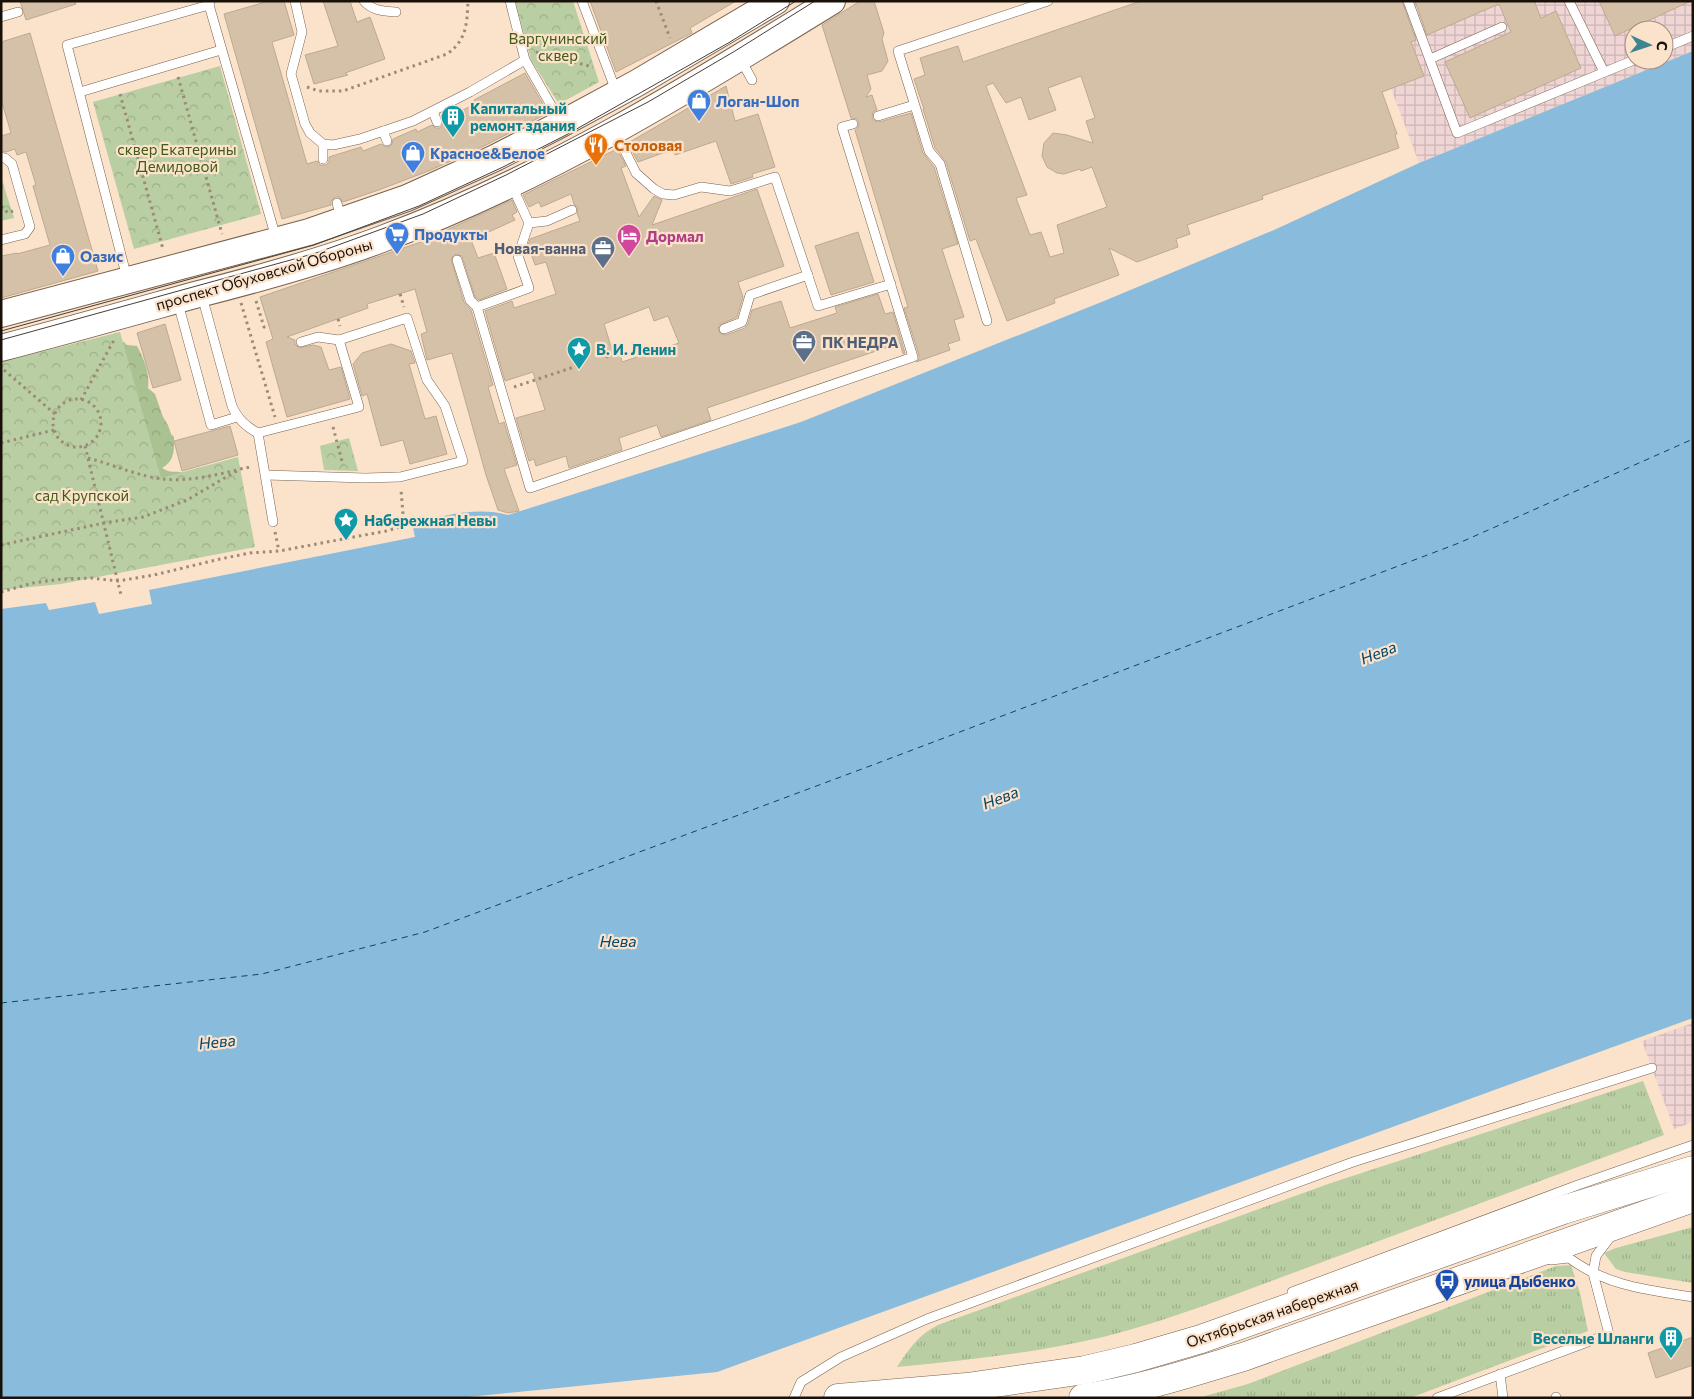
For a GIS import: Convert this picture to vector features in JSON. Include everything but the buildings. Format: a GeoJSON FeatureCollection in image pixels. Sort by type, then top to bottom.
{"type":"FeatureCollection","features":[{"type":"Feature","properties":{"kind":"main road","name":"проспект Обуховской Обороны"},"geometry":{"type":"LineString","coordinates":[[1,314],[276,241],[339,212],[405,192],[512,150],[617,94],[776,1]]}},
{"type":"Feature","properties":{"kind":"main road","name":"проспект Обуховской Обороны"},"geometry":{"type":"LineString","coordinates":[[1,348],[318,262],[426,222],[511,184],[615,130],[746,69],[832,1]]}},
{"type":"Feature","properties":{"kind":"main road","name":"Октябрьская набережная"},"geometry":{"type":"LineString","coordinates":[[838,1398],[967,1387],[1085,1370],[1136,1358],[1201,1339],[1564,1210],[1693,1170]]}},
{"type":"Feature","properties":{"kind":"main road","name":"Октябрьская набережная"},"geometry":{"type":"LineString","coordinates":[[1083,1398],[1167,1380],[1243,1357],[1693,1198]]}},
{"type":"Feature","properties":{"kind":"lane"},"geometry":{"type":"LineString","coordinates":[[295,1],[302,32],[291,74],[305,124],[310,133],[324,144],[351,141],[413,121],[470,92],[525,60]]}},
{"type":"Feature","properties":{"kind":"lane"},"geometry":{"type":"LineString","coordinates":[[364,1],[368,6],[380,11],[396,12]]}},
{"type":"Feature","properties":{"kind":"lane"},"geometry":{"type":"LineString","coordinates":[[510,1],[525,60],[556,114]]}},
{"type":"Feature","properties":{"kind":"lane"},"geometry":{"type":"LineString","coordinates":[[582,1],[617,94]]}},
{"type":"Feature","properties":{"kind":"lane"},"geometry":{"type":"LineString","coordinates":[[987,321],[940,164],[929,150],[898,51],[1048,1]]}},
{"type":"Feature","properties":{"kind":"lane"},"geometry":{"type":"LineString","coordinates":[[1408,1],[1457,133],[1624,64]]}},
{"type":"Feature","properties":{"kind":"lane"},"geometry":{"type":"LineString","coordinates":[[1569,1],[1604,72]]}},
{"type":"Feature","properties":{"kind":"lane"},"geometry":{"type":"LineString","coordinates":[[128,281],[68,45],[209,3],[276,241]]}},
{"type":"Feature","properties":{"kind":"lane"},"geometry":{"type":"LineString","coordinates":[[1,17],[18,12]]}},
{"type":"Feature","properties":{"kind":"lane"},"geometry":{"type":"LineString","coordinates":[[1430,59],[1502,27]]}},
{"type":"Feature","properties":{"kind":"lane"},"geometry":{"type":"LineString","coordinates":[[1674,44],[1693,36]]}},
{"type":"Feature","properties":{"kind":"lane"},"geometry":{"type":"LineString","coordinates":[[80,92],[221,50]]}},
{"type":"Feature","properties":{"kind":"lane"},"geometry":{"type":"LineString","coordinates":[[878,116],[914,105]]}},
{"type":"Feature","properties":{"kind":"lane"},"geometry":{"type":"LineString","coordinates":[[432,111],[437,122]]}},
{"type":"Feature","properties":{"kind":"lane"},"geometry":{"type":"LineString","coordinates":[[457,260],[470,300],[477,307],[530,488],[913,357],[842,126],[853,124]]}},
{"type":"Feature","properties":{"kind":"lane"},"geometry":{"type":"LineString","coordinates":[[615,130],[636,173],[654,189],[663,194],[674,196],[701,187],[730,191],[774,177],[818,306],[891,284]]}},
{"type":"Feature","properties":{"kind":"lane"},"geometry":{"type":"LineString","coordinates":[[383,131],[387,141]]}},
{"type":"Feature","properties":{"kind":"lane"},"geometry":{"type":"LineString","coordinates":[[323,159],[324,144]]}},
{"type":"Feature","properties":{"kind":"lane"},"geometry":{"type":"LineString","coordinates":[[1,157],[12,164],[30,227],[25,234],[1,240]]}},
{"type":"Feature","properties":{"kind":"lane"},"geometry":{"type":"LineString","coordinates":[[477,307],[529,288],[518,256],[529,223],[511,184]]}},
{"type":"Feature","properties":{"kind":"lane"},"geometry":{"type":"LineString","coordinates":[[529,223],[547,221],[572,210]]}},
{"type":"Feature","properties":{"kind":"lane"},"geometry":{"type":"LineString","coordinates":[[724,329],[742,322],[750,295],[808,275]]}},
{"type":"Feature","properties":{"kind":"lane"},"geometry":{"type":"LineString","coordinates":[[177,300],[211,424],[237,417]]}},
{"type":"Feature","properties":{"kind":"lane"},"geometry":{"type":"LineString","coordinates":[[205,307],[232,406],[237,417],[246,426],[258,433],[359,407],[339,340]]}},
{"type":"Feature","properties":{"kind":"lane"},"geometry":{"type":"LineString","coordinates":[[266,475],[347,478],[400,477],[462,461],[446,406],[426,380],[407,318],[339,340],[318,337],[301,342]]}},
{"type":"Feature","properties":{"kind":"lane"},"geometry":{"type":"LineString","coordinates":[[258,433],[273,522]]}},
{"type":"Feature","properties":{"kind":"lane"},"geometry":{"type":"LineString","coordinates":[[794,1398],[801,1382],[840,1357],[927,1319],[1353,1162],[1652,1068]]}},
{"type":"Feature","properties":{"kind":"lane"},"geometry":{"type":"LineString","coordinates":[[1280,1297],[1578,1185],[1693,1145]]}},
{"type":"Feature","properties":{"kind":"lane"},"geometry":{"type":"LineString","coordinates":[[1436,1398],[1609,1334],[1593,1273],[1596,1256],[1619,1223]]}},
{"type":"Feature","properties":{"kind":"lane"},"geometry":{"type":"LineString","coordinates":[[1529,1255],[1550,1260],[1568,1258],[1593,1273],[1615,1283],[1693,1297]]}},
{"type":"Feature","properties":{"kind":"lane"},"geometry":{"type":"LineString","coordinates":[[1136,1358],[1199,1330]]}},
{"type":"Feature","properties":{"kind":"lane"},"geometry":{"type":"LineString","coordinates":[[1500,1374],[1503,1398]]}},
{"type":"Feature","properties":{"kind":"path"},"geometry":{"type":"LineString","coordinates":[[304,86],[319,91],[343,91],[447,54],[463,38],[468,1]]}},
{"type":"Feature","properties":{"kind":"path"},"geometry":{"type":"LineString","coordinates":[[656,1],[672,45]]}},
{"type":"Feature","properties":{"kind":"path"},"geometry":{"type":"LineString","coordinates":[[527,50],[597,68]]}},
{"type":"Feature","properties":{"kind":"path"},"geometry":{"type":"LineString","coordinates":[[175,64],[222,236]]}},
{"type":"Feature","properties":{"kind":"path"},"geometry":{"type":"LineString","coordinates":[[117,81],[164,252]]}},
{"type":"Feature","properties":{"kind":"path"},"geometry":{"type":"LineString","coordinates":[[253,294],[264,327],[269,325]]}},
{"type":"Feature","properties":{"kind":"path"},"geometry":{"type":"LineString","coordinates":[[240,298],[278,428]]}},
{"type":"Feature","properties":{"kind":"path"},"geometry":{"type":"LineString","coordinates":[[81,400],[117,334]]}},
{"type":"Feature","properties":{"kind":"path"},"geometry":{"type":"LineString","coordinates":[[606,356],[619,352]]}},
{"type":"Feature","properties":{"kind":"path"},"geometry":{"type":"LineString","coordinates":[[502,391],[580,365]]}},
{"type":"Feature","properties":{"kind":"path"},"geometry":{"type":"LineString","coordinates":[[1,368],[55,414]]}},
{"type":"Feature","properties":{"kind":"path"},"geometry":{"type":"LineString","coordinates":[[81,400],[92,404],[99,413],[101,424],[98,435],[86,446],[66,445],[58,438],[54,430],[55,414],[66,402],[81,400]]}},
{"type":"Feature","properties":{"kind":"path"},"geometry":{"type":"LineString","coordinates":[[329,415],[347,478]]}},
{"type":"Feature","properties":{"kind":"path"},"geometry":{"type":"LineString","coordinates":[[1,443],[54,430]]}},
{"type":"Feature","properties":{"kind":"path"},"geometry":{"type":"LineString","coordinates":[[86,446],[122,595]]}},
{"type":"Feature","properties":{"kind":"path"},"geometry":{"type":"LineString","coordinates":[[88,458],[155,478],[169,480],[219,474],[264,465]]}},
{"type":"Feature","properties":{"kind":"path"},"geometry":{"type":"LineString","coordinates":[[1,545],[104,523],[143,517],[164,510],[204,491],[240,469]]}},
{"type":"Feature","properties":{"kind":"path"},"geometry":{"type":"LineString","coordinates":[[1,592],[62,579],[91,578],[118,581],[228,558],[279,551],[398,528],[404,526],[400,477]]}},
{"type":"Feature","properties":{"kind":"shaded area"},"geometry":{"type":"Polygon","coordinates":[[[1358,1],[1693,1],[1693,51],[1674,59],[1674,20],[1624,20],[1624,70],[1647,70],[1419,163],[1358,1]]]}},
{"type":"Feature","properties":{"kind":"shaded area"},"geometry":{"type":"Polygon","coordinates":[[[1693,1023],[1693,1122],[1674,1129],[1642,1041],[1693,1023]]]}},
{"type":"Feature","properties":{"kind":"green space","name":"Варгунинский сквер"},"geometry":{"type":"Polygon","coordinates":[[[515,1],[573,1],[599,82],[559,104],[531,60],[515,1]]]}},
{"type":"Feature","properties":{"kind":"green space","name":"сквер Екатерины Демидовой"},"geometry":{"type":"Polygon","coordinates":[[[220,66],[261,214],[134,249],[93,102],[220,66]]]}},
{"type":"Feature","properties":{"kind":"green space"},"geometry":{"type":"Polygon","coordinates":[[[1,177],[14,218],[1,221],[1,177]]]}},
{"type":"Feature","properties":{"kind":"green space","name":"сад Крупской"},"geometry":{"type":"Polygon","coordinates":[[[120,332],[161,478],[238,457],[255,547],[61,584],[1,590],[1,362],[120,332]]]}},
{"type":"Feature","properties":{"kind":"green space"},"geometry":{"type":"Polygon","coordinates":[[[124,342],[127,345],[137,346],[146,366],[148,388],[155,394],[163,417],[174,437],[172,459],[162,468],[168,471],[184,473],[174,514],[116,376],[121,343],[124,342]]]}},
{"type":"Feature","properties":{"kind":"green space"},"geometry":{"type":"Polygon","coordinates":[[[349,438],[358,471],[324,470],[320,446],[349,438]]]}},
{"type":"Feature","properties":{"kind":"green space"},"geometry":{"type":"Polygon","coordinates":[[[1643,1081],[1664,1135],[1223,1299],[1148,1324],[1078,1343],[1027,1352],[897,1367],[919,1338],[938,1325],[1331,1183],[1643,1081]]]}},
{"type":"Feature","properties":{"kind":"green space"},"geometry":{"type":"Polygon","coordinates":[[[1693,1227],[1693,1283],[1616,1269],[1604,1253],[1616,1248],[1693,1227]]]}},
{"type":"Feature","properties":{"kind":"green space"},"geometry":{"type":"Polygon","coordinates":[[[1571,1265],[1580,1293],[1588,1331],[1410,1398],[1198,1398],[1248,1384],[1556,1266],[1571,1265]]]}},
{"type":"Feature","properties":{"kind":"water","name":"Нева"},"geometry":{"type":"Polygon","coordinates":[[[1693,51],[1693,1018],[717,1372],[458,1398],[1,1398],[1,609],[46,603],[49,610],[95,602],[99,614],[152,604],[149,590],[415,537],[412,523],[460,513],[484,511],[508,515],[801,422],[1104,301],[1274,230],[1419,163],[1647,70],[1674,70],[1674,59],[1693,51]]]}},
{"type":"Feature","properties":{"kind":"ferry route"},"geometry":{"type":"LineString","coordinates":[[1,1003],[262,974],[425,932],[1459,543],[1693,439]]}},
{"type":"Feature","properties":{"kind":"tram line"},"geometry":{"type":"LineString","coordinates":[[1,331],[314,245],[419,206],[566,135],[730,42],[796,1]]}},
{"type":"Feature","properties":{"kind":"tram line"},"geometry":{"type":"LineString","coordinates":[[1,340],[316,253],[423,214],[506,175],[648,102],[815,1]]}},
{"type":"Feature","properties":{"kind":"place","name":"Логан-Шоп"},"geometry":{"type":"Point","coordinates":[699,122]}},
{"type":"Feature","properties":{"kind":"place","name":"Капитальный ремонт здания"},"geometry":{"type":"Point","coordinates":[453,138]}},
{"type":"Feature","properties":{"kind":"place","name":"Столовая"},"geometry":{"type":"Point","coordinates":[596,166]}},
{"type":"Feature","properties":{"kind":"place","name":"Красное&Белое"},"geometry":{"type":"Point","coordinates":[413,174]}},
{"type":"Feature","properties":{"kind":"place","name":"Продукты"},"geometry":{"type":"Point","coordinates":[397,255]}},
{"type":"Feature","properties":{"kind":"place","name":"Дормал"},"geometry":{"type":"Point","coordinates":[629,257]}},
{"type":"Feature","properties":{"kind":"place","name":"Новая-ванна"},"geometry":{"type":"Point","coordinates":[603,269]}},
{"type":"Feature","properties":{"kind":"place","name":"Оазис"},"geometry":{"type":"Point","coordinates":[63,277]}},
{"type":"Feature","properties":{"kind":"place","name":"ПК НЕДРА"},"geometry":{"type":"Point","coordinates":[804,363]}},
{"type":"Feature","properties":{"kind":"place","name":"В. И. Ленин"},"geometry":{"type":"Point","coordinates":[579,370]}},
{"type":"Feature","properties":{"kind":"place","name":"Набережная Невы"},"geometry":{"type":"Point","coordinates":[346,541]}},
{"type":"Feature","properties":{"kind":"place","name":"улица Дыбенко"},"geometry":{"type":"Point","coordinates":[1447,1302]}},
{"type":"Feature","properties":{"kind":"place","name":"Веселые Шланги"},"geometry":{"type":"Point","coordinates":[1671,1359]}}]}
